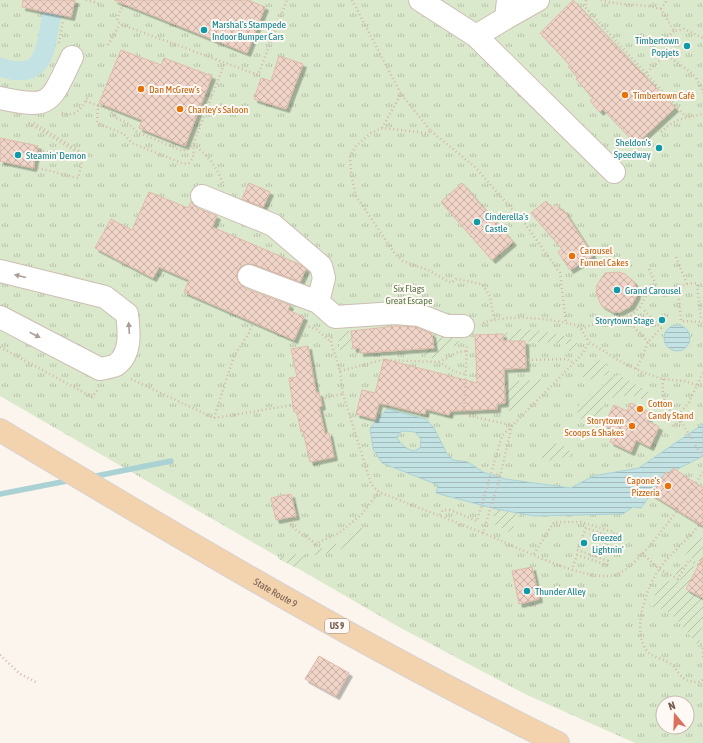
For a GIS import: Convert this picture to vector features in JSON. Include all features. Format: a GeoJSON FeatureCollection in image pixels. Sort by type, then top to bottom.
{"type":"FeatureCollection","features":[{"type":"Feature","properties":{"kind":"main road","name":"State Route 9"},"geometry":{"type":"LineString","coordinates":[[0,430],[181,540],[431,678],[558,743]]}},
{"type":"Feature","properties":{"kind":"lane"},"geometry":{"type":"LineString","coordinates":[[420,0],[476,36],[614,172]]}},
{"type":"Feature","properties":{"kind":"lane"},"geometry":{"type":"LineString","coordinates":[[476,36],[507,9],[538,0]]}},
{"type":"Feature","properties":{"kind":"lane"},"geometry":{"type":"LineString","coordinates":[[0,98],[26,104],[44,102],[54,94],[65,51]]}},
{"type":"Feature","properties":{"kind":"lane"},"geometry":{"type":"LineString","coordinates":[[202,196],[273,225],[321,266],[324,278],[318,302]]}},
{"type":"Feature","properties":{"kind":"lane"},"geometry":{"type":"LineString","coordinates":[[0,271],[105,297],[127,314],[130,333],[125,353],[116,364],[100,369],[0,317]]}},
{"type":"Feature","properties":{"kind":"lane"},"geometry":{"type":"LineString","coordinates":[[249,276],[318,302],[333,330],[407,314],[419,315],[447,326],[466,328]]}},
{"type":"Feature","properties":{"kind":"path"},"geometry":{"type":"LineString","coordinates":[[86,0],[101,4]]}},
{"type":"Feature","properties":{"kind":"path"},"geometry":{"type":"LineString","coordinates":[[124,0],[117,15],[117,20],[120,24],[258,75],[288,0]]}},
{"type":"Feature","properties":{"kind":"path"},"geometry":{"type":"LineString","coordinates":[[352,0],[401,94],[431,131],[475,167],[526,225],[560,274],[566,323]]}},
{"type":"Feature","properties":{"kind":"path"},"geometry":{"type":"LineString","coordinates":[[586,0],[585,7],[686,117]]}},
{"type":"Feature","properties":{"kind":"path"},"geometry":{"type":"LineString","coordinates":[[600,0],[647,5],[661,9],[674,31]]}},
{"type":"Feature","properties":{"kind":"path"},"geometry":{"type":"LineString","coordinates":[[661,9],[667,0]]}},
{"type":"Feature","properties":{"kind":"path"},"geometry":{"type":"LineString","coordinates":[[63,20],[65,51]]}},
{"type":"Feature","properties":{"kind":"path"},"geometry":{"type":"LineString","coordinates":[[108,45],[120,24]]}},
{"type":"Feature","properties":{"kind":"path"},"geometry":{"type":"LineString","coordinates":[[703,38],[684,29],[674,31],[668,36],[665,47],[667,54],[696,78],[703,93]]}},
{"type":"Feature","properties":{"kind":"path"},"geometry":{"type":"LineString","coordinates":[[645,74],[667,54]]}},
{"type":"Feature","properties":{"kind":"path"},"geometry":{"type":"LineString","coordinates":[[98,105],[97,123],[124,134],[132,143],[184,164],[189,163],[192,160],[194,152],[193,145],[225,62]]}},
{"type":"Feature","properties":{"kind":"path"},"geometry":{"type":"LineString","coordinates":[[382,128],[401,94]]}},
{"type":"Feature","properties":{"kind":"path"},"geometry":{"type":"LineString","coordinates":[[86,101],[110,110],[116,118],[130,124],[137,132],[183,150],[193,145]]}},
{"type":"Feature","properties":{"kind":"path"},"geometry":{"type":"LineString","coordinates":[[662,132],[670,124],[686,117],[703,114]]}},
{"type":"Feature","properties":{"kind":"path"},"geometry":{"type":"LineString","coordinates":[[34,167],[78,178],[84,154],[32,122],[27,121],[80,154],[78,159],[37,150]]}},
{"type":"Feature","properties":{"kind":"path"},"geometry":{"type":"LineString","coordinates":[[431,131],[426,133],[382,128],[371,133],[356,146],[350,156],[351,174],[356,196],[395,254],[402,261],[428,270],[451,283],[456,279],[482,284],[490,296],[494,319]]}},
{"type":"Feature","properties":{"kind":"path"},"geometry":{"type":"LineString","coordinates":[[193,145],[201,149],[215,166],[224,186]]}},
{"type":"Feature","properties":{"kind":"path"},"geometry":{"type":"LineString","coordinates":[[676,257],[687,284]]}},
{"type":"Feature","properties":{"kind":"path"},"geometry":{"type":"LineString","coordinates":[[649,269],[660,294],[678,287],[687,284],[697,283],[702,321],[681,321],[678,287]]}},
{"type":"Feature","properties":{"kind":"path"},"geometry":{"type":"LineString","coordinates":[[581,329],[605,320],[618,320],[631,315],[640,307],[646,296],[644,288]]}},
{"type":"Feature","properties":{"kind":"path"},"geometry":{"type":"LineString","coordinates":[[636,368],[648,342],[661,328],[644,310]]}},
{"type":"Feature","properties":{"kind":"path"},"geometry":{"type":"LineString","coordinates":[[512,425],[469,416],[464,412],[466,328],[494,319],[515,318],[566,323],[581,329],[589,342],[618,360],[663,379],[684,381],[697,385]]}},
{"type":"Feature","properties":{"kind":"path"},"geometry":{"type":"LineString","coordinates":[[214,418],[234,356],[249,333],[253,322]]}},
{"type":"Feature","properties":{"kind":"path"},"geometry":{"type":"LineString","coordinates":[[301,324],[316,329],[333,330],[343,394],[371,484],[379,492],[440,515],[572,569],[600,576],[616,575],[627,568],[675,514],[703,472]]}},
{"type":"Feature","properties":{"kind":"path"},"geometry":{"type":"LineString","coordinates":[[631,324],[648,342]]}},
{"type":"Feature","properties":{"kind":"path"},"geometry":{"type":"LineString","coordinates":[[440,515],[443,510],[450,510],[477,521],[502,436],[574,363],[583,353],[589,342]]}},
{"type":"Feature","properties":{"kind":"path"},"geometry":{"type":"LineString","coordinates":[[1,347],[92,397]]}},
{"type":"Feature","properties":{"kind":"path"},"geometry":{"type":"LineString","coordinates":[[340,371],[382,360],[439,362],[458,352],[466,351]]}},
{"type":"Feature","properties":{"kind":"path"},"geometry":{"type":"LineString","coordinates":[[528,360],[567,359],[574,363]]}},
{"type":"Feature","properties":{"kind":"path"},"geometry":{"type":"LineString","coordinates":[[439,362],[455,372],[465,374]]}},
{"type":"Feature","properties":{"kind":"path"},"geometry":{"type":"LineString","coordinates":[[678,416],[689,402],[703,373]]}},
{"type":"Feature","properties":{"kind":"path"},"geometry":{"type":"LineString","coordinates":[[126,376],[214,418],[293,405]]}},
{"type":"Feature","properties":{"kind":"path"},"geometry":{"type":"LineString","coordinates":[[663,379],[662,392],[665,404],[670,411],[678,416],[703,458]]}},
{"type":"Feature","properties":{"kind":"path"},"geometry":{"type":"LineString","coordinates":[[321,399],[343,394]]}},
{"type":"Feature","properties":{"kind":"path"},"geometry":{"type":"LineString","coordinates":[[672,426],[681,421]]}},
{"type":"Feature","properties":{"kind":"path"},"geometry":{"type":"LineString","coordinates":[[483,533],[500,477],[512,425]]}},
{"type":"Feature","properties":{"kind":"path"},"geometry":{"type":"LineString","coordinates":[[296,516],[291,525],[308,536],[315,544],[339,534],[361,515],[379,492]]}},
{"type":"Feature","properties":{"kind":"path"},"geometry":{"type":"LineString","coordinates":[[703,519],[697,528],[659,569],[648,592],[641,616],[642,643],[648,652],[656,658],[668,662],[686,680],[701,682],[703,679]]}},
{"type":"Feature","properties":{"kind":"path"},"geometry":{"type":"LineString","coordinates":[[534,554],[554,522],[581,522],[614,532],[612,537],[586,528],[577,550],[608,561],[607,565],[577,555],[572,569]]}},
{"type":"Feature","properties":{"kind":"path"},"geometry":{"type":"LineString","coordinates":[[642,552],[659,569],[678,579],[689,560],[699,565]]}},
{"type":"Feature","properties":{"kind":"path"},"geometry":{"type":"LineString","coordinates":[[703,648],[703,660]]}},
{"type":"Feature","properties":{"kind":"path"},"geometry":{"type":"LineString","coordinates":[[0,656],[20,674],[36,682]]}},
{"type":"Feature","properties":{"kind":"green space","name":"Six Flags Great Escape"},"geometry":{"type":"Polygon","coordinates":[[[0,0],[703,0],[703,743],[635,743],[527,695],[399,627],[0,396],[0,0]]]}},
{"type":"Feature","properties":{"kind":"green space"},"geometry":{"type":"Polygon","coordinates":[[[432,328],[460,334],[458,346],[451,346],[441,351],[439,357],[436,359],[425,357],[424,348],[434,347],[432,328]]]}},
{"type":"Feature","properties":{"kind":"green space"},"geometry":{"type":"Polygon","coordinates":[[[518,329],[541,331],[568,337],[578,344],[576,351],[570,352],[566,344],[525,341],[503,342],[503,334],[518,329]]]}},
{"type":"Feature","properties":{"kind":"green space"},"geometry":{"type":"Polygon","coordinates":[[[339,331],[351,331],[353,349],[346,349],[343,354],[339,348],[339,331]]]}},
{"type":"Feature","properties":{"kind":"green space"},"geometry":{"type":"Polygon","coordinates":[[[595,360],[605,361],[609,368],[609,373],[600,378],[585,380],[581,373],[590,362],[595,360]]]}},
{"type":"Feature","properties":{"kind":"green space"},"geometry":{"type":"Polygon","coordinates":[[[620,375],[652,394],[651,401],[647,402],[632,395],[609,398],[595,423],[592,426],[588,426],[577,415],[579,404],[612,377],[620,375]]]}},
{"type":"Feature","properties":{"kind":"green space"},"geometry":{"type":"Polygon","coordinates":[[[547,379],[514,411],[505,411],[505,382],[547,379]]]}},
{"type":"Feature","properties":{"kind":"green space"},"geometry":{"type":"Polygon","coordinates":[[[559,442],[571,452],[571,456],[547,461],[540,457],[542,454],[559,442]]]}},
{"type":"Feature","properties":{"kind":"green space"},"geometry":{"type":"Polygon","coordinates":[[[496,509],[520,514],[513,522],[515,535],[494,524],[493,519],[496,509]]]}},
{"type":"Feature","properties":{"kind":"green space"},"geometry":{"type":"Polygon","coordinates":[[[363,527],[354,540],[343,548],[329,553],[314,555],[319,549],[336,544],[363,527]]]}},
{"type":"Feature","properties":{"kind":"green space"},"geometry":{"type":"Polygon","coordinates":[[[697,535],[703,539],[703,557],[700,562],[689,557],[678,576],[675,574],[697,535]]]}},
{"type":"Feature","properties":{"kind":"green space"},"geometry":{"type":"Polygon","coordinates":[[[307,552],[296,568],[277,558],[307,552]]]}},
{"type":"Feature","properties":{"kind":"green space"},"geometry":{"type":"Polygon","coordinates":[[[689,564],[697,568],[686,589],[700,597],[703,591],[703,619],[699,646],[672,615],[658,607],[649,606],[659,586],[671,581],[672,579],[679,582],[689,564]]]}},
{"type":"Feature","properties":{"kind":"water"},"geometry":{"type":"Polygon","coordinates":[[[677,325],[686,329],[690,338],[686,347],[677,351],[668,347],[664,338],[668,329],[677,325]]]}},
{"type":"Feature","properties":{"kind":"water"},"geometry":{"type":"Polygon","coordinates":[[[387,409],[426,419],[434,428],[447,454],[453,460],[468,462],[483,472],[505,479],[571,488],[593,476],[639,468],[703,424],[703,456],[664,476],[641,508],[633,507],[623,514],[534,516],[496,509],[436,493],[438,485],[382,463],[373,449],[370,428],[387,409]],[[400,432],[397,438],[404,446],[414,451],[420,448],[421,439],[415,432],[400,432]]]}},
{"type":"Feature","properties":{"kind":"building"},"geometry":{"type":"Polygon","coordinates":[[[23,0],[75,0],[71,17],[22,7],[23,0]]]}},
{"type":"Feature","properties":{"kind":"building"},"geometry":{"type":"Polygon","coordinates":[[[114,0],[248,0],[265,7],[247,53],[114,0]]]}},
{"type":"Feature","properties":{"kind":"building"},"geometry":{"type":"Polygon","coordinates":[[[573,0],[675,108],[636,144],[603,109],[600,112],[590,101],[593,98],[576,79],[578,77],[568,67],[570,65],[540,33],[573,0]]]}},
{"type":"Feature","properties":{"kind":"building"},"geometry":{"type":"Polygon","coordinates":[[[121,50],[161,65],[164,58],[212,76],[185,146],[139,128],[142,120],[99,103],[121,50]]]}},
{"type":"Feature","properties":{"kind":"building"},"geometry":{"type":"Polygon","coordinates":[[[279,56],[303,64],[286,109],[254,99],[261,78],[271,81],[279,56]]]}},
{"type":"Feature","properties":{"kind":"building","name":"Steamin' Demon"},"geometry":{"type":"Polygon","coordinates":[[[0,138],[38,146],[33,168],[0,161],[0,138]]]}},
{"type":"Feature","properties":{"kind":"building"},"geometry":{"type":"Polygon","coordinates":[[[249,183],[270,192],[263,207],[242,199],[249,183]]]}},
{"type":"Feature","properties":{"kind":"building","name":"Cinderella's Castle"},"geometry":{"type":"Polygon","coordinates":[[[462,183],[513,242],[492,260],[441,202],[462,183]]]}},
{"type":"Feature","properties":{"kind":"building"},"geometry":{"type":"Polygon","coordinates":[[[149,192],[188,208],[191,202],[197,208],[217,216],[212,227],[301,265],[306,269],[300,282],[253,264],[241,266],[237,272],[237,278],[244,288],[290,305],[288,310],[304,317],[294,340],[184,292],[189,280],[159,267],[153,278],[95,248],[111,219],[132,230],[149,192]]]}},
{"type":"Feature","properties":{"kind":"building"},"geometry":{"type":"Polygon","coordinates":[[[546,201],[552,208],[556,204],[561,211],[563,209],[593,256],[570,270],[558,252],[562,249],[531,213],[546,201]]]}},
{"type":"Feature","properties":{"kind":"building","name":"Grand Carousel"},"geometry":{"type":"Polygon","coordinates":[[[619,272],[625,274],[634,282],[637,295],[631,306],[620,312],[613,312],[601,305],[596,292],[597,285],[605,273],[619,272]]]}},
{"type":"Feature","properties":{"kind":"building"},"geometry":{"type":"Polygon","coordinates":[[[396,326],[416,327],[432,334],[434,348],[360,353],[360,348],[353,349],[351,331],[396,326]]]}},
{"type":"Feature","properties":{"kind":"building"},"geometry":{"type":"Polygon","coordinates":[[[503,334],[503,341],[525,341],[526,368],[504,369],[505,403],[497,404],[497,409],[450,411],[449,415],[426,409],[425,414],[379,403],[375,419],[356,414],[362,390],[375,393],[384,359],[477,383],[475,335],[503,334]]]}},
{"type":"Feature","properties":{"kind":"building"},"geometry":{"type":"Polygon","coordinates":[[[308,346],[316,393],[319,393],[322,406],[319,407],[325,434],[329,433],[334,457],[310,462],[297,412],[294,412],[289,378],[297,377],[291,349],[308,346]]]}},
{"type":"Feature","properties":{"kind":"building"},"geometry":{"type":"Polygon","coordinates":[[[631,403],[651,413],[647,421],[659,427],[650,447],[636,440],[631,452],[610,442],[615,430],[604,425],[614,405],[627,411],[631,403]]]}},
{"type":"Feature","properties":{"kind":"building"},"geometry":{"type":"Polygon","coordinates":[[[673,468],[703,488],[703,526],[651,494],[666,472],[669,474],[673,468]]]}},
{"type":"Feature","properties":{"kind":"building"},"geometry":{"type":"Polygon","coordinates":[[[291,494],[296,516],[276,520],[271,498],[291,494]]]}},
{"type":"Feature","properties":{"kind":"building"},"geometry":{"type":"Polygon","coordinates":[[[703,557],[703,598],[686,589],[703,557]]]}},
{"type":"Feature","properties":{"kind":"building","name":"Thunder Alley"},"geometry":{"type":"Polygon","coordinates":[[[532,567],[539,599],[519,604],[512,571],[532,567]]]}},
{"type":"Feature","properties":{"kind":"building"},"geometry":{"type":"Polygon","coordinates":[[[319,656],[349,673],[336,696],[305,679],[319,656]]]}},
{"type":"Feature","properties":{"kind":"waterway"},"geometry":{"type":"LineString","coordinates":[[0,67],[15,71],[27,70],[35,66],[41,59],[45,49],[52,13]]}},
{"type":"Feature","properties":{"kind":"waterway"},"geometry":{"type":"LineString","coordinates":[[91,477],[171,461]]}},
{"type":"Feature","properties":{"kind":"waterway"},"geometry":{"type":"LineString","coordinates":[[0,494],[72,480]]}},
{"type":"Feature","properties":{"kind":"place","name":"Marshal's Stampede Indoor Bumper Cars"},"geometry":{"type":"Point","coordinates":[204,30]}},
{"type":"Feature","properties":{"kind":"place","name":"Timbertown Popjets"},"geometry":{"type":"Point","coordinates":[687,46]}},
{"type":"Feature","properties":{"kind":"place","name":"Dan McGrew’s"},"geometry":{"type":"Point","coordinates":[141,89]}},
{"type":"Feature","properties":{"kind":"place","name":"Timbertown Café"},"geometry":{"type":"Point","coordinates":[625,95]}},
{"type":"Feature","properties":{"kind":"place","name":"Charley’s Saloon"},"geometry":{"type":"Point","coordinates":[180,109]}},
{"type":"Feature","properties":{"kind":"place","name":"Sheldon's Speedway"},"geometry":{"type":"Point","coordinates":[659,148]}},
{"type":"Feature","properties":{"kind":"place","name":"Steamin' Demon"},"geometry":{"type":"Point","coordinates":[18,155]}},
{"type":"Feature","properties":{"kind":"place","name":"Cinderella's Castle"},"geometry":{"type":"Point","coordinates":[477,222]}},
{"type":"Feature","properties":{"kind":"place","name":"Carousel Funnel Cakes"},"geometry":{"type":"Point","coordinates":[572,256]}},
{"type":"Feature","properties":{"kind":"place","name":"Grand Carousel"},"geometry":{"type":"Point","coordinates":[617,290]}},
{"type":"Feature","properties":{"kind":"place","name":"Storytown Stage"},"geometry":{"type":"Point","coordinates":[662,320]}},
{"type":"Feature","properties":{"kind":"place","name":"Cotton Candy Stand"},"geometry":{"type":"Point","coordinates":[640,409]}},
{"type":"Feature","properties":{"kind":"place","name":"Storytown Scoops & Shakes"},"geometry":{"type":"Point","coordinates":[632,426]}},
{"type":"Feature","properties":{"kind":"place","name":"Capone’s Pizzeria"},"geometry":{"type":"Point","coordinates":[668,486]}},
{"type":"Feature","properties":{"kind":"place","name":"Greezed Lightnin'"},"geometry":{"type":"Point","coordinates":[584,543]}},
{"type":"Feature","properties":{"kind":"place","name":"Thunder Alley"},"geometry":{"type":"Point","coordinates":[527,591]}}]}
